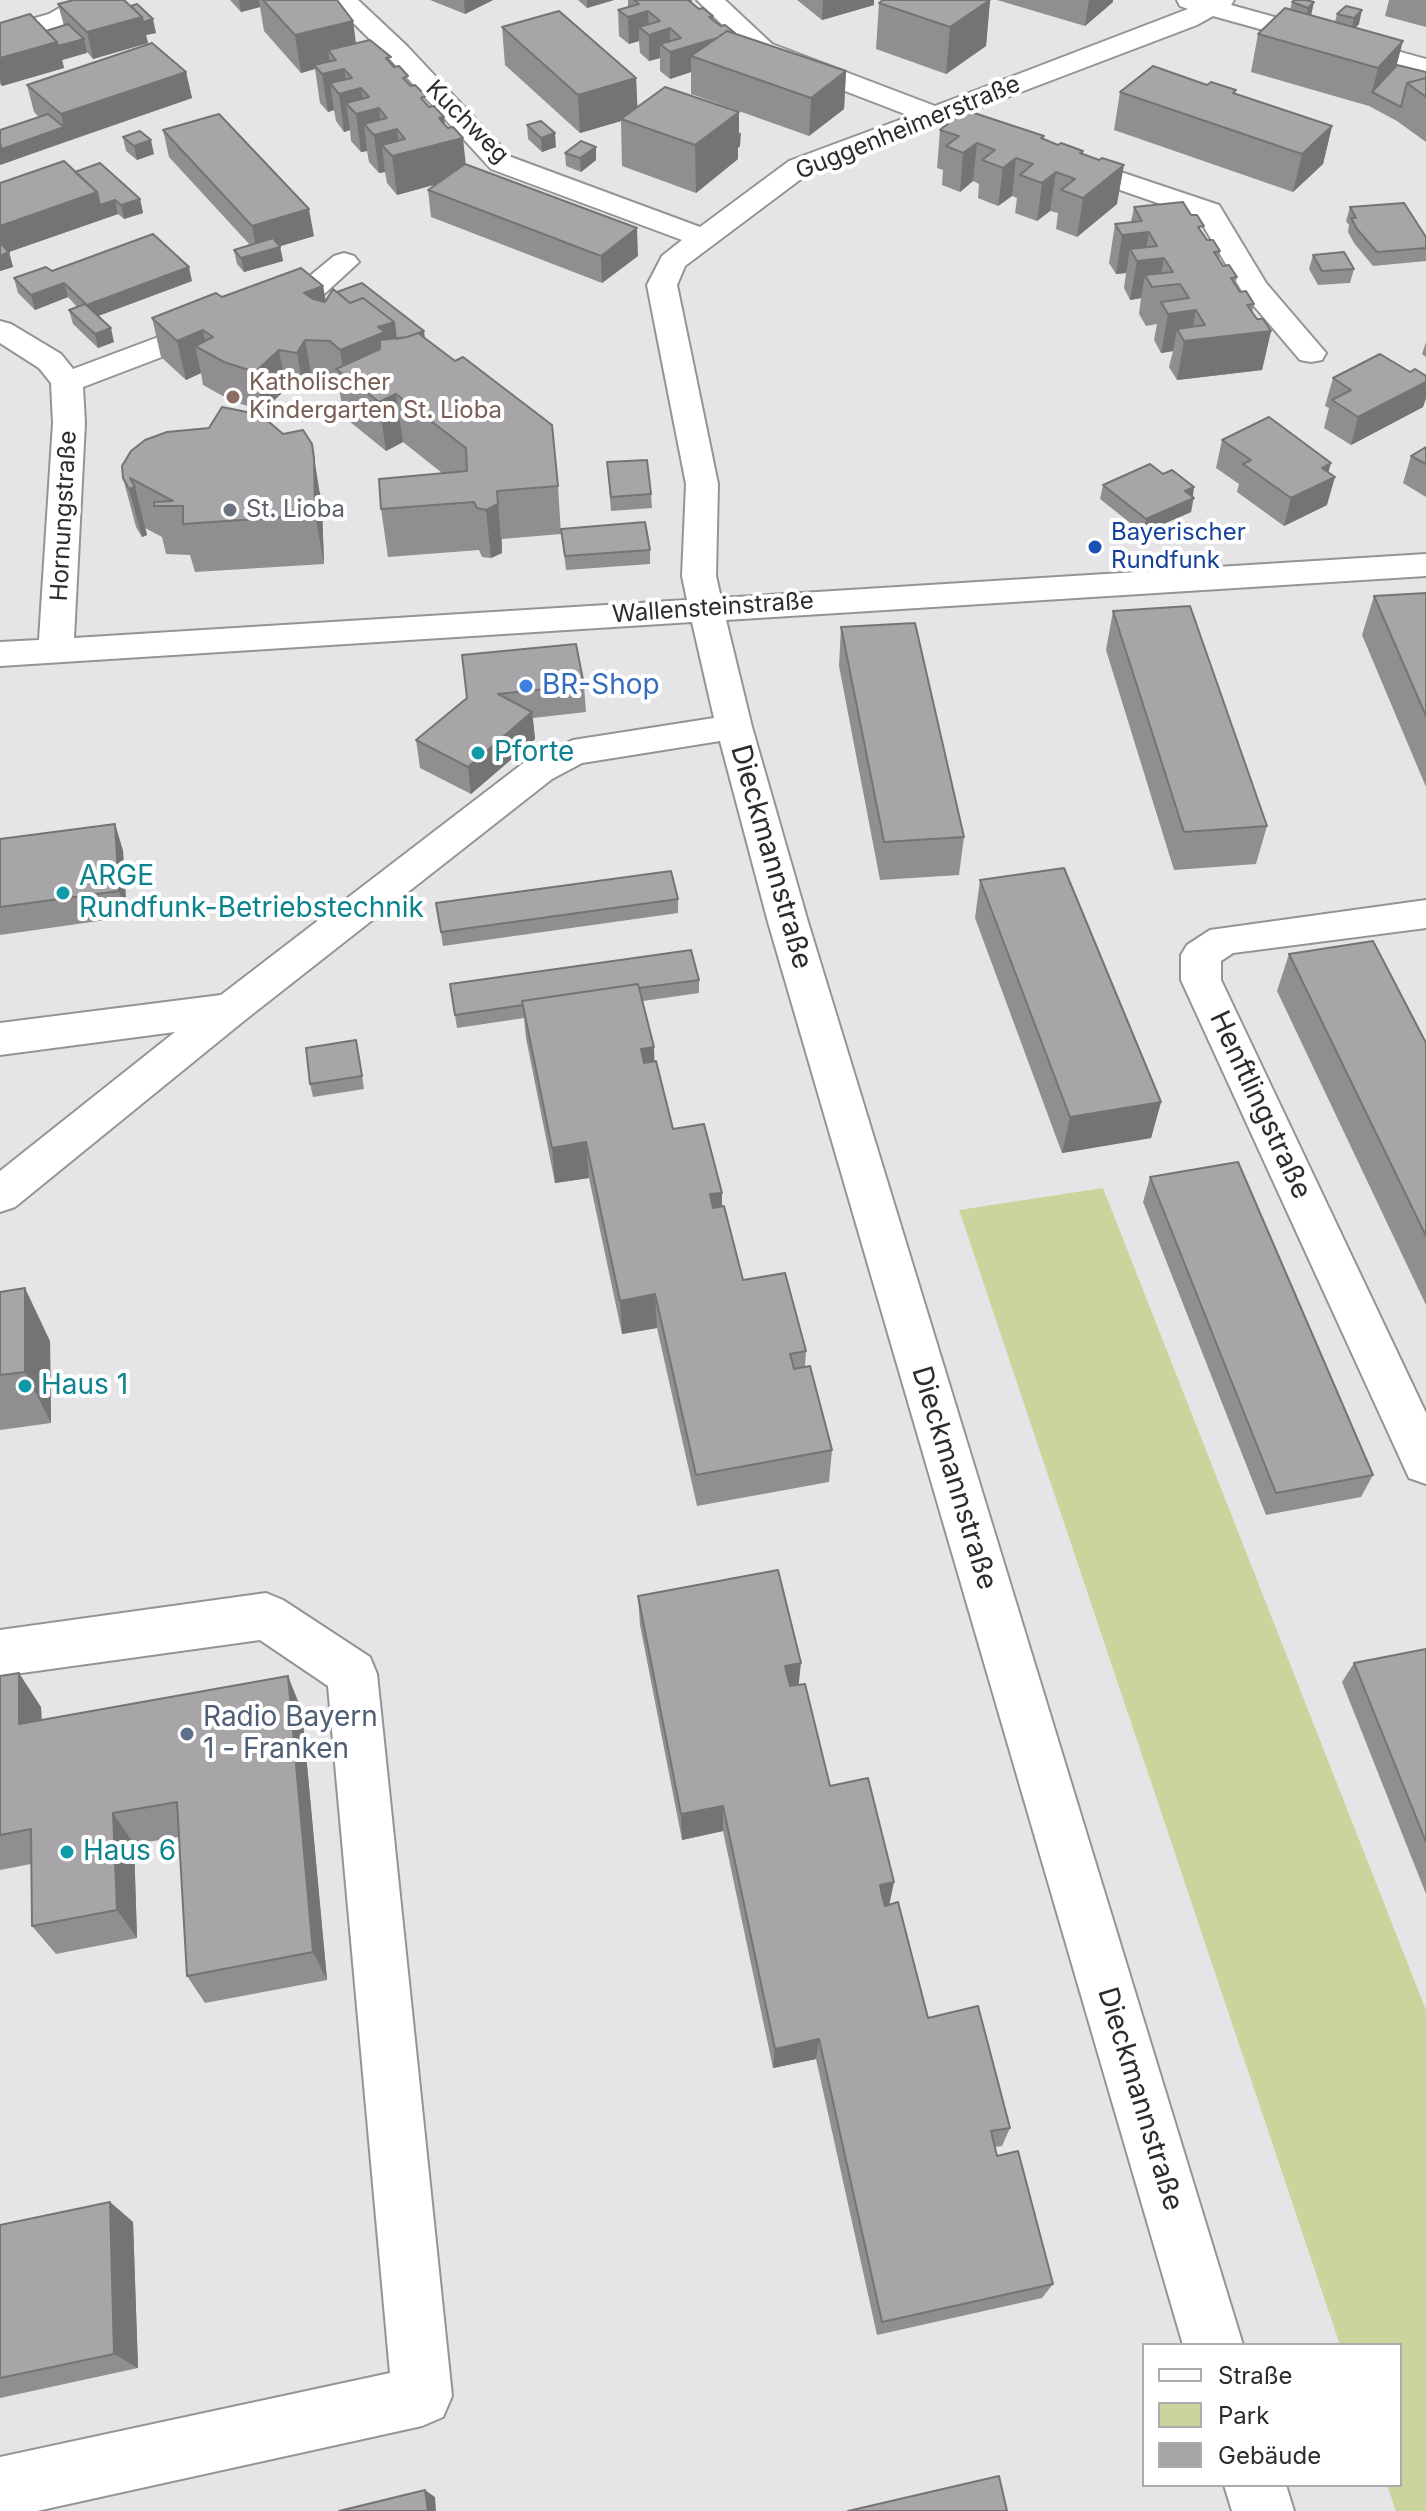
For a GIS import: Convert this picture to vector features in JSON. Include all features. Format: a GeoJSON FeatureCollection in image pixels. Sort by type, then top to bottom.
{"type":"FeatureCollection","features":[{"type":"Feature","properties":{"kind":"street"},"geometry":{"type":"LineString","coordinates":[[0,36],[58,19],[85,4],[101,0]]}},
{"type":"Feature","properties":{"kind":"street","name":"Kuchweg"},"geometry":{"type":"LineString","coordinates":[[343,0],[398,52],[501,163],[706,239]]}},
{"type":"Feature","properties":{"kind":"street"},"geometry":{"type":"LineString","coordinates":[[710,0],[763,50],[973,129]]}},
{"type":"Feature","properties":{"kind":"street"},"geometry":{"type":"LineString","coordinates":[[1206,2],[1426,67]]}},
{"type":"Feature","properties":{"kind":"street","name":"Guggenheimerstraße"},"geometry":{"type":"LineString","coordinates":[[705,609],[699,576],[702,484],[662,285],[672,262],[799,167],[1188,20],[1206,2]]}},
{"type":"Feature","properties":{"kind":"street"},"geometry":{"type":"LineString","coordinates":[[1045,154],[1209,211],[1254,287],[1311,353]]}},
{"type":"Feature","properties":{"kind":"street"},"geometry":{"type":"LineString","coordinates":[[0,330],[50,361],[67,382],[311,290],[344,262]]}},
{"type":"Feature","properties":{"kind":"street","name":"Hornungstraße"},"geometry":{"type":"LineString","coordinates":[[56,649],[69,423],[67,382]]}},
{"type":"Feature","properties":{"kind":"street","name":"Wallensteinstraße"},"geometry":{"type":"LineString","coordinates":[[0,654],[1426,565]]}},
{"type":"Feature","properties":{"kind":"street","name":"Dieckmannstraße"},"geometry":{"type":"LineString","coordinates":[[705,609],[788,922],[1212,2343]]}},
{"type":"Feature","properties":{"kind":"street"},"geometry":{"type":"LineString","coordinates":[[0,1195],[231,1009],[539,770],[573,752],[734,727]]}},
{"type":"Feature","properties":{"kind":"street","name":"Henftlingstraße"},"geometry":{"type":"LineString","coordinates":[[1426,914],[1224,940],[1201,955],[1201,980],[1426,1463]]}},
{"type":"Feature","properties":{"kind":"street"},"geometry":{"type":"LineString","coordinates":[[0,1039],[231,1009]]}},
{"type":"Feature","properties":{"kind":"street"},"geometry":{"type":"LineString","coordinates":[[0,1653],[266,1616],[352,1674],[422,2396],[0,2488]]}},
{"type":"Feature","properties":{"kind":"street"},"geometry":{"type":"LineString","coordinates":[[1256,2487],[1263,2511]]}},
{"type":"Feature","properties":{"kind":"green space"},"geometry":{"type":"Polygon","coordinates":[[[1103,1188],[1426,2010],[1426,2511],[1396,2511],[1388,2487],[1402,2487],[1402,2343],[1339,2343],[959,1210],[1103,1188]]]}},
{"type":"Feature","properties":{"kind":"building"},"geometry":{"type":"Polygon","coordinates":[[[74,0],[124,0],[142,17],[87,32],[58,4],[74,0]]]}},
{"type":"Feature","properties":{"kind":"building"},"geometry":{"type":"Polygon","coordinates":[[[263,0],[337,0],[353,21],[295,35],[263,0]]]}},
{"type":"Feature","properties":{"kind":"building"},"geometry":{"type":"Polygon","coordinates":[[[634,0],[688,0],[735,33],[727,31],[717,38],[670,52],[660,44],[681,38],[670,28],[649,35],[639,27],[660,21],[648,11],[628,17],[618,10],[639,4],[634,0]]]}},
{"type":"Feature","properties":{"kind":"building"},"geometry":{"type":"Polygon","coordinates":[[[883,0],[990,0],[950,27],[879,3],[883,0]]]}},
{"type":"Feature","properties":{"kind":"building"},"geometry":{"type":"Polygon","coordinates":[[[1292,2],[1314,2],[1308,8],[1292,2]]]}},
{"type":"Feature","properties":{"kind":"building"},"geometry":{"type":"Polygon","coordinates":[[[137,4],[153,19],[143,22],[131,6],[137,4]]]}},
{"type":"Feature","properties":{"kind":"building"},"geometry":{"type":"Polygon","coordinates":[[[1346,6],[1362,10],[1354,18],[1337,14],[1346,6]]]}},
{"type":"Feature","properties":{"kind":"building"},"geometry":{"type":"Polygon","coordinates":[[[1285,8],[1403,41],[1378,68],[1258,34],[1285,8]]]}},
{"type":"Feature","properties":{"kind":"building"},"geometry":{"type":"Polygon","coordinates":[[[559,11],[636,78],[578,95],[502,27],[559,11]]]}},
{"type":"Feature","properties":{"kind":"building"},"geometry":{"type":"Polygon","coordinates":[[[30,14],[57,42],[0,58],[0,23],[30,14]]]}},
{"type":"Feature","properties":{"kind":"building"},"geometry":{"type":"Polygon","coordinates":[[[68,24],[84,39],[58,46],[46,31],[68,24]]]}},
{"type":"Feature","properties":{"kind":"building"},"geometry":{"type":"Polygon","coordinates":[[[727,31],[846,71],[811,98],[691,56],[727,31]]]}},
{"type":"Feature","properties":{"kind":"building"},"geometry":{"type":"Polygon","coordinates":[[[370,40],[391,57],[386,58],[394,67],[399,66],[408,76],[403,78],[411,86],[415,85],[426,96],[421,98],[444,117],[439,118],[443,123],[448,128],[453,127],[463,138],[392,156],[382,145],[405,139],[397,129],[374,135],[364,124],[387,118],[379,108],[356,114],[346,103],[369,97],[361,88],[339,94],[330,83],[352,78],[344,69],[322,74],[314,65],[336,60],[328,50],[370,40]]]}},
{"type":"Feature","properties":{"kind":"building"},"geometry":{"type":"Polygon","coordinates":[[[152,43],[186,72],[61,114],[27,85],[152,43]]]}},
{"type":"Feature","properties":{"kind":"building"},"geometry":{"type":"Polygon","coordinates":[[[1397,65],[1426,72],[1426,78],[1407,83],[1401,107],[1372,92],[1397,65]]]}},
{"type":"Feature","properties":{"kind":"building"},"geometry":{"type":"Polygon","coordinates":[[[1153,66],[1207,85],[1211,82],[1236,90],[1233,93],[1332,126],[1302,154],[1120,92],[1153,66]]]}},
{"type":"Feature","properties":{"kind":"building"},"geometry":{"type":"Polygon","coordinates":[[[1426,78],[1426,97],[1407,83],[1426,78]]]}},
{"type":"Feature","properties":{"kind":"building"},"geometry":{"type":"Polygon","coordinates":[[[665,87],[739,112],[695,145],[621,119],[665,87]]]}},
{"type":"Feature","properties":{"kind":"building"},"geometry":{"type":"Polygon","coordinates":[[[965,110],[1044,136],[1041,138],[1083,151],[1080,153],[1099,160],[1102,158],[1124,165],[1083,198],[1061,190],[1075,179],[1056,172],[1042,183],[1020,175],[1033,164],[1016,158],[1003,168],[982,160],[995,150],[977,143],[963,153],[946,146],[959,136],[940,130],[965,110]]]}},
{"type":"Feature","properties":{"kind":"building"},"geometry":{"type":"Polygon","coordinates":[[[48,114],[64,127],[2,149],[0,130],[48,114]]]}},
{"type":"Feature","properties":{"kind":"building"},"geometry":{"type":"Polygon","coordinates":[[[219,114],[309,209],[252,226],[163,130],[219,114]]]}},
{"type":"Feature","properties":{"kind":"building"},"geometry":{"type":"Polygon","coordinates":[[[541,121],[555,133],[541,138],[527,125],[541,121]]]}},
{"type":"Feature","properties":{"kind":"building"},"geometry":{"type":"Polygon","coordinates":[[[140,131],[151,140],[134,146],[123,137],[140,131]]]}},
{"type":"Feature","properties":{"kind":"building"},"geometry":{"type":"Polygon","coordinates":[[[581,141],[596,147],[580,158],[565,153],[581,141]]]}},
{"type":"Feature","properties":{"kind":"building"},"geometry":{"type":"Polygon","coordinates":[[[64,161],[97,192],[0,226],[0,183],[64,161]]]}},
{"type":"Feature","properties":{"kind":"building"},"geometry":{"type":"Polygon","coordinates":[[[100,163],[140,199],[121,205],[115,200],[100,205],[97,192],[75,172],[100,163]]]}},
{"type":"Feature","properties":{"kind":"building"},"geometry":{"type":"Polygon","coordinates":[[[465,164],[637,228],[601,256],[428,190],[465,164]]]}},
{"type":"Feature","properties":{"kind":"building"},"geometry":{"type":"Polygon","coordinates":[[[1183,202],[1191,215],[1197,215],[1204,226],[1198,227],[1207,240],[1213,240],[1220,251],[1214,252],[1223,266],[1229,265],[1237,277],[1231,278],[1240,292],[1246,291],[1254,304],[1247,305],[1271,331],[1184,341],[1177,329],[1205,325],[1196,310],[1168,314],[1161,302],[1189,298],[1180,284],[1152,287],[1145,275],[1173,272],[1164,258],[1137,261],[1130,249],[1157,246],[1149,232],[1122,235],[1115,224],[1142,221],[1134,207],[1183,202]]]}},
{"type":"Feature","properties":{"kind":"building"},"geometry":{"type":"Polygon","coordinates":[[[1404,203],[1426,237],[1426,248],[1377,252],[1357,229],[1350,207],[1404,203]]]}},
{"type":"Feature","properties":{"kind":"building"},"geometry":{"type":"Polygon","coordinates":[[[153,234],[189,267],[87,305],[64,283],[31,295],[14,278],[46,267],[52,271],[153,234]]]}},
{"type":"Feature","properties":{"kind":"building"},"geometry":{"type":"Polygon","coordinates":[[[273,238],[280,247],[241,258],[234,250],[273,238]]]}},
{"type":"Feature","properties":{"kind":"building"},"geometry":{"type":"Polygon","coordinates":[[[0,243],[9,252],[0,256],[0,243]]]}},
{"type":"Feature","properties":{"kind":"building"},"geometry":{"type":"Polygon","coordinates":[[[1344,252],[1354,269],[1322,271],[1313,255],[1344,252]]]}},
{"type":"Feature","properties":{"kind":"building"},"geometry":{"type":"Polygon","coordinates":[[[301,268],[323,286],[304,293],[313,299],[325,302],[333,289],[350,303],[363,298],[394,322],[378,327],[385,332],[340,350],[330,341],[305,340],[297,353],[279,350],[255,372],[224,362],[195,346],[213,337],[203,330],[177,341],[152,318],[216,293],[222,297],[301,268]]]}},
{"type":"Feature","properties":{"kind":"building"},"geometry":{"type":"Polygon","coordinates":[[[362,283],[424,331],[396,339],[394,322],[363,298],[350,303],[337,292],[362,283]]]}},
{"type":"Feature","properties":{"kind":"building"},"geometry":{"type":"Polygon","coordinates":[[[85,304],[111,328],[95,334],[69,310],[85,304]]]}},
{"type":"Feature","properties":{"kind":"building"},"geometry":{"type":"Polygon","coordinates":[[[418,333],[455,361],[463,357],[552,425],[558,486],[497,491],[498,504],[486,510],[477,508],[474,502],[381,509],[379,479],[467,471],[466,448],[396,394],[379,402],[336,369],[380,349],[380,340],[418,333]]]}},
{"type":"Feature","properties":{"kind":"building"},"geometry":{"type":"Polygon","coordinates":[[[1380,354],[1410,372],[1415,369],[1426,376],[1426,382],[1358,417],[1332,400],[1351,390],[1333,378],[1380,354]]]}},
{"type":"Feature","properties":{"kind":"building"},"geometry":{"type":"Polygon","coordinates":[[[222,407],[247,412],[269,422],[283,434],[303,430],[312,444],[314,458],[315,515],[183,524],[183,506],[154,506],[154,502],[173,501],[130,478],[135,487],[129,489],[123,478],[122,466],[131,451],[145,440],[167,432],[209,428],[222,407]]]}},
{"type":"Feature","properties":{"kind":"building"},"geometry":{"type":"Polygon","coordinates":[[[1269,417],[1331,463],[1322,468],[1335,477],[1291,498],[1243,464],[1251,460],[1222,440],[1269,417]]]}},
{"type":"Feature","properties":{"kind":"building"},"geometry":{"type":"Polygon","coordinates":[[[1426,447],[1426,464],[1411,456],[1426,447]]]}},
{"type":"Feature","properties":{"kind":"building"},"geometry":{"type":"Polygon","coordinates":[[[647,460],[651,494],[611,497],[607,462],[647,460]]]}},
{"type":"Feature","properties":{"kind":"building"},"geometry":{"type":"Polygon","coordinates":[[[1150,464],[1163,474],[1172,470],[1194,487],[1185,491],[1194,498],[1146,519],[1103,485],[1150,464]]]}},
{"type":"Feature","properties":{"kind":"building"},"geometry":{"type":"Polygon","coordinates":[[[645,522],[650,550],[565,556],[561,529],[645,522]]]}},
{"type":"Feature","properties":{"kind":"building"},"geometry":{"type":"Polygon","coordinates":[[[1426,593],[1426,716],[1374,596],[1426,593]]]}},
{"type":"Feature","properties":{"kind":"building"},"geometry":{"type":"Polygon","coordinates":[[[1190,606],[1267,826],[1184,832],[1113,611],[1190,606]]]}},
{"type":"Feature","properties":{"kind":"building"},"geometry":{"type":"Polygon","coordinates":[[[915,623],[964,837],[884,842],[841,627],[915,623]]]}},
{"type":"Feature","properties":{"kind":"building"},"geometry":{"type":"Polygon","coordinates":[[[576,644],[584,685],[498,694],[532,712],[468,767],[416,740],[467,698],[462,655],[576,644]]]}},
{"type":"Feature","properties":{"kind":"building"},"geometry":{"type":"Polygon","coordinates":[[[115,824],[119,891],[0,907],[0,839],[115,824]]]}},
{"type":"Feature","properties":{"kind":"building"},"geometry":{"type":"Polygon","coordinates":[[[1064,868],[1161,1102],[1070,1117],[980,880],[1064,868]]]}},
{"type":"Feature","properties":{"kind":"building"},"geometry":{"type":"Polygon","coordinates":[[[671,871],[678,899],[441,932],[436,903],[671,871]]]}},
{"type":"Feature","properties":{"kind":"building"},"geometry":{"type":"Polygon","coordinates":[[[1373,941],[1426,1043],[1426,1236],[1289,954],[1373,941]]]}},
{"type":"Feature","properties":{"kind":"building"},"geometry":{"type":"Polygon","coordinates":[[[691,950],[699,980],[639,988],[638,984],[522,1001],[523,1005],[455,1015],[450,984],[691,950]]]}},
{"type":"Feature","properties":{"kind":"building"},"geometry":{"type":"Polygon","coordinates":[[[638,984],[654,1047],[641,1049],[644,1063],[656,1061],[673,1129],[704,1124],[722,1193],[710,1194],[713,1208],[724,1206],[743,1280],[785,1273],[806,1351],[790,1354],[794,1369],[810,1366],[832,1450],[696,1475],[655,1294],[620,1301],[586,1142],[552,1148],[522,1001],[638,984]]]}},
{"type":"Feature","properties":{"kind":"building"},"geometry":{"type":"Polygon","coordinates":[[[356,1040],[362,1076],[310,1084],[306,1048],[356,1040]]]}},
{"type":"Feature","properties":{"kind":"building"},"geometry":{"type":"Polygon","coordinates":[[[1238,1162],[1373,1475],[1276,1493],[1150,1177],[1238,1162]]]}},
{"type":"Feature","properties":{"kind":"building"},"geometry":{"type":"Polygon","coordinates":[[[25,1288],[25,1372],[0,1375],[0,1292],[25,1288]]]}},
{"type":"Feature","properties":{"kind":"building"},"geometry":{"type":"Polygon","coordinates":[[[778,1570],[801,1663],[785,1666],[790,1686],[805,1684],[830,1786],[868,1778],[894,1882],[880,1885],[882,1895],[885,1906],[898,1902],[928,2018],[978,2006],[1010,2128],[991,2131],[997,2156],[1018,2151],[1053,2284],[882,2322],[819,2039],[775,2049],[723,1806],[681,1814],[638,1596],[778,1570]]]}},
{"type":"Feature","properties":{"kind":"building"},"geometry":{"type":"Polygon","coordinates":[[[1426,1649],[1426,1842],[1354,1663],[1426,1649]]]}},
{"type":"Feature","properties":{"kind":"building","name":"Haus 6"},"geometry":{"type":"Polygon","coordinates":[[[19,1673],[19,1724],[288,1676],[313,1952],[187,1976],[177,1802],[113,1813],[117,1910],[32,1926],[31,1829],[0,1835],[0,1676],[19,1673]]]}},
{"type":"Feature","properties":{"kind":"building"},"geometry":{"type":"Polygon","coordinates":[[[110,2202],[114,2354],[0,2378],[0,2225],[110,2202]]]}},
{"type":"Feature","properties":{"kind":"building"},"geometry":{"type":"Polygon","coordinates":[[[999,2476],[1007,2511],[848,2511],[999,2476]]]}},
{"type":"Feature","properties":{"kind":"building"},"geometry":{"type":"Polygon","coordinates":[[[425,2490],[428,2511],[339,2511],[425,2490]]]}},
{"type":"Feature","properties":{"kind":"place","name":"Katholischer Kindergarten St. Lioba"},"geometry":{"type":"Point","coordinates":[233,397]}},
{"type":"Feature","properties":{"kind":"place","name":"St. Lioba"},"geometry":{"type":"Point","coordinates":[230,510]}},
{"type":"Feature","properties":{"kind":"place","name":"Bayerischer Rundfunk"},"geometry":{"type":"Point","coordinates":[1095,547]}},
{"type":"Feature","properties":{"kind":"place","name":"BR-Shop"},"geometry":{"type":"Point","coordinates":[526,686]}},
{"type":"Feature","properties":{"kind":"place","name":"Pforte"},"geometry":{"type":"Point","coordinates":[478,753]}},
{"type":"Feature","properties":{"kind":"place","name":"ARGE Rundfunk-Betriebstechnik"},"geometry":{"type":"Point","coordinates":[63,893]}},
{"type":"Feature","properties":{"kind":"place","name":"Haus 1"},"geometry":{"type":"Point","coordinates":[25,1386]}},
{"type":"Feature","properties":{"kind":"place","name":"Radio Bayern 1 - Franken"},"geometry":{"type":"Point","coordinates":[187,1734]}},
{"type":"Feature","properties":{"kind":"place","name":"Haus 6"},"geometry":{"type":"Point","coordinates":[67,1852]}}]}
